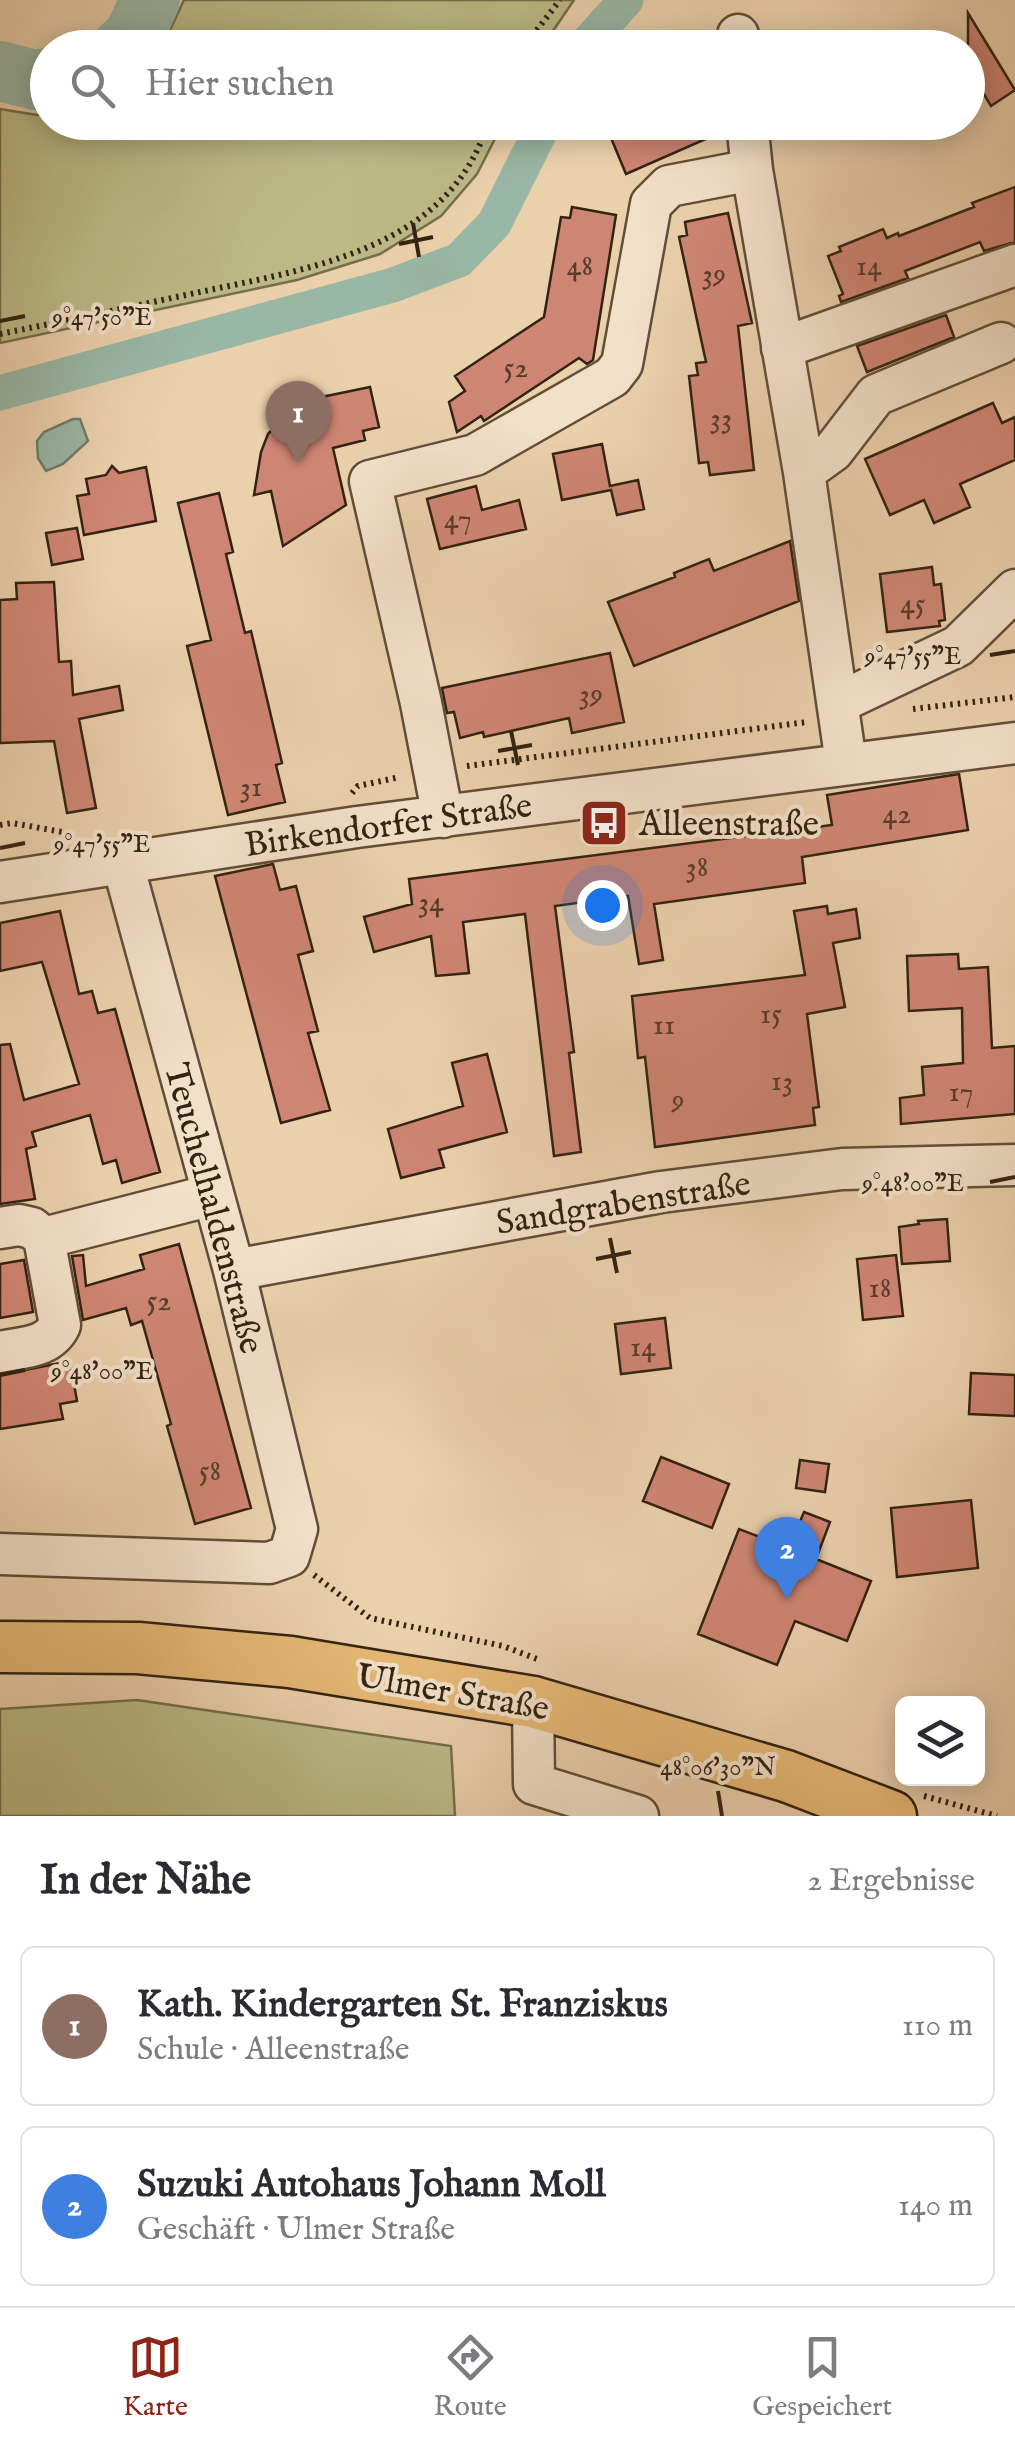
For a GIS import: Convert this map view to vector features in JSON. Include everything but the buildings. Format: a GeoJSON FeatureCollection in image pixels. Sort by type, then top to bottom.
{"type":"FeatureCollection","features":[{"type":"Feature","properties":{"kind":"main road","name":"Ulmer Straße"},"geometry":{"type":"LineString","coordinates":[[0,1647],[138,1648],[290,1662],[534,1702],[768,1771],[814,1803],[890,1816]]}},
{"type":"Feature","properties":{"kind":"street"},"geometry":{"type":"LineString","coordinates":[[749,140],[804,472],[846,763]]}},
{"type":"Feature","properties":{"kind":"street"},"geometry":{"type":"LineString","coordinates":[[442,817],[422,702],[370,480],[475,455],[612,377],[622,364],[651,204],[669,186],[752,170]]}},
{"type":"Feature","properties":{"kind":"street"},"geometry":{"type":"LineString","coordinates":[[782,348],[1015,265]]}},
{"type":"Feature","properties":{"kind":"street"},"geometry":{"type":"LineString","coordinates":[[804,472],[833,451],[876,395],[1001,343]]}},
{"type":"Feature","properties":{"kind":"street"},"geometry":{"type":"LineString","coordinates":[[839,710],[958,646],[1015,590]]}},
{"type":"Feature","properties":{"kind":"street","name":"Birkendorfer Straße"},"geometry":{"type":"LineString","coordinates":[[0,882],[122,861],[442,817],[1015,743]]}},
{"type":"Feature","properties":{"kind":"street","name":"Teuchelhaldenstraße"},"geometry":{"type":"LineString","coordinates":[[0,1554],[269,1563],[290,1556],[296,1529],[234,1270],[122,861]]}},
{"type":"Feature","properties":{"kind":"street","name":"Sandgrabenstraße"},"geometry":{"type":"LineString","coordinates":[[234,1270],[661,1192],[842,1169],[1015,1165]]}},
{"type":"Feature","properties":{"kind":"street"},"geometry":{"type":"LineString","coordinates":[[44,1238],[212,1194]]}},
{"type":"Feature","properties":{"kind":"street"},"geometry":{"type":"LineString","coordinates":[[0,1228],[20,1225],[32,1228],[44,1238],[60,1325],[54,1338],[42,1344],[0,1352]]}},
{"type":"Feature","properties":{"kind":"street"},"geometry":{"type":"LineString","coordinates":[[534,1702],[534,1784],[638,1816]]}},
{"type":"Feature","properties":{"kind":"path"},"geometry":{"type":"LineString","coordinates":[[537,30],[560,0]]}},
{"type":"Feature","properties":{"kind":"path"},"geometry":{"type":"LineString","coordinates":[[0,334],[300,271],[376,245],[424,216],[450,193],[473,162],[481,140]]}},
{"type":"Feature","properties":{"kind":"path"},"geometry":{"type":"LineString","coordinates":[[345,802],[358,786],[434,770],[839,710],[1015,697]]}},
{"type":"Feature","properties":{"kind":"path"},"geometry":{"type":"LineString","coordinates":[[0,824],[66,834]]}},
{"type":"Feature","properties":{"kind":"shaded area"},"geometry":{"type":"Polygon","coordinates":[[[184,0],[574,0],[554,30],[170,30],[184,0]]]}},
{"type":"Feature","properties":{"kind":"shaded area"},"geometry":{"type":"Polygon","coordinates":[[[0,109],[30,114],[30,140],[494,140],[477,174],[441,216],[380,254],[297,280],[0,343],[0,109]]]}},
{"type":"Feature","properties":{"kind":"shaded area"},"geometry":{"type":"Polygon","coordinates":[[[80,419],[88,441],[63,464],[46,471],[38,458],[37,441],[44,432],[80,419]]]}},
{"type":"Feature","properties":{"kind":"shaded area"},"geometry":{"type":"Polygon","coordinates":[[[137,1700],[451,1746],[455,1816],[0,1816],[0,1709],[137,1700]]]}},
{"type":"Feature","properties":{"kind":"waterway"},"geometry":{"type":"LineString","coordinates":[[137,30],[150,0]]}},
{"type":"Feature","properties":{"kind":"waterway"},"geometry":{"type":"LineString","coordinates":[[599,30],[626,0]]}},
{"type":"Feature","properties":{"kind":"waterway"},"geometry":{"type":"LineString","coordinates":[[0,71],[30,79]]}},
{"type":"Feature","properties":{"kind":"waterway"},"geometry":{"type":"LineString","coordinates":[[0,393],[393,285],[459,260],[494,224],[536,140]]}},
{"type":"Feature","properties":{"kind":"place","name":"Kath. Kindergarten St. Franziskus"},"geometry":{"type":"Point","coordinates":[298,463]}},
{"type":"Feature","properties":{"kind":"place","name":"Alleenstraße"},"geometry":{"type":"Point","coordinates":[604,823]}},
{"type":"Feature","properties":{"kind":"place","name":"Suzuki Autohaus Johann Moll"},"geometry":{"type":"Point","coordinates":[787,1599]}}]}
